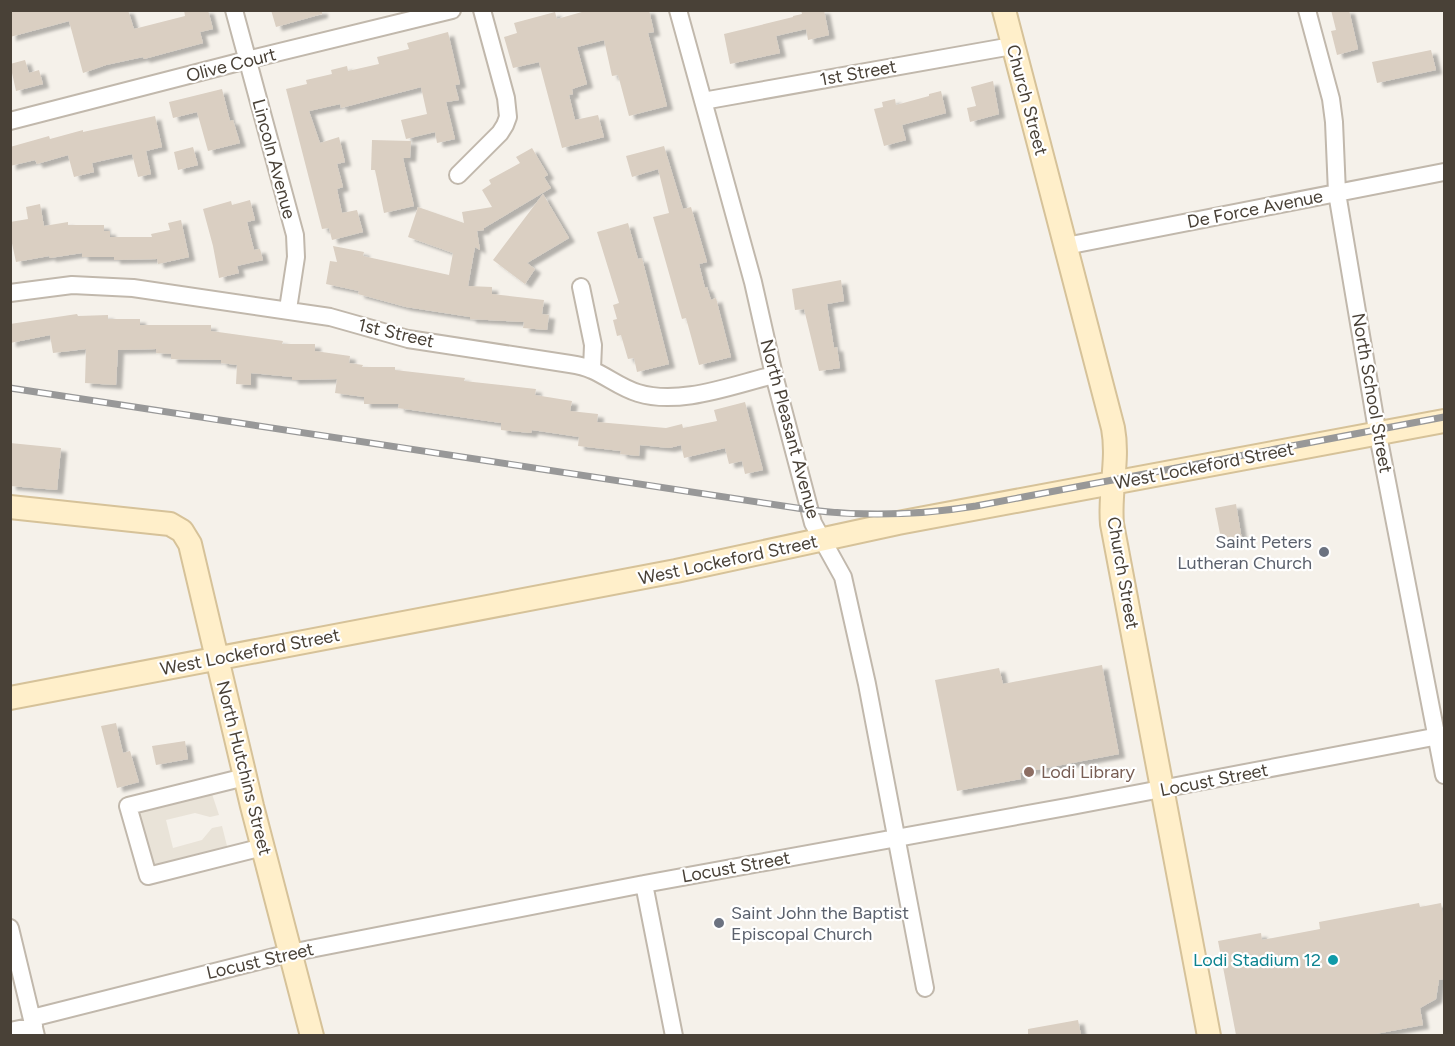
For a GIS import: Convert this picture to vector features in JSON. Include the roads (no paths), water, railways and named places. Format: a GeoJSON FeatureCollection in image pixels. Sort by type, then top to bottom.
{"type":"FeatureCollection","features":[{"type":"Feature","properties":{"kind":"street","name":"Lincoln Avenue"},"geometry":{"type":"LineString","coordinates":[[234,10],[295,235],[296,257],[288,309]]}},
{"type":"Feature","properties":{"kind":"street","name":"Olive Court"},"geometry":{"type":"LineString","coordinates":[[10,121],[452,10]]}},
{"type":"Feature","properties":{"kind":"street"},"geometry":{"type":"LineString","coordinates":[[458,175],[500,132],[508,117],[506,98],[482,10]]}},
{"type":"Feature","properties":{"kind":"street","name":"North Pleasant Avenue"},"geometry":{"type":"LineString","coordinates":[[678,10],[753,282],[774,375],[813,523],[843,578],[867,684],[894,838],[925,988]]}},
{"type":"Feature","properties":{"kind":"street","name":"Church Street"},"geometry":{"type":"LineString","coordinates":[[1004,10],[1113,428],[1116,447],[1112,524],[1209,1035]]}},
{"type":"Feature","properties":{"kind":"street","name":"North School Street"},"geometry":{"type":"LineString","coordinates":[[1307,10],[1331,99],[1337,193],[1377,434],[1440,736],[1444,775]]}},
{"type":"Feature","properties":{"kind":"street","name":"1st Street"},"geometry":{"type":"LineString","coordinates":[[703,101],[1012,46]]}},
{"type":"Feature","properties":{"kind":"street","name":"De Force Avenue"},"geometry":{"type":"LineString","coordinates":[[1066,246],[1444,172]]}},
{"type":"Feature","properties":{"kind":"street","name":"1st Street"},"geometry":{"type":"LineString","coordinates":[[10,293],[72,285],[133,288],[288,309],[330,317],[408,339],[570,363],[592,369],[615,384],[638,393],[669,398],[680,398],[774,375]]}},
{"type":"Feature","properties":{"kind":"street"},"geometry":{"type":"LineString","coordinates":[[581,287],[593,345],[592,369]]}},
{"type":"Feature","properties":{"kind":"street","name":"West Lockeford Street"},"geometry":{"type":"LineString","coordinates":[[10,698],[676,572],[898,523],[1444,421]]}},
{"type":"Feature","properties":{"kind":"street","name":"North Hutchins Street"},"geometry":{"type":"LineString","coordinates":[[10,507],[171,524],[182,531],[190,544],[245,777],[312,1035]]}},
{"type":"Feature","properties":{"kind":"street","name":"Locust Street"},"geometry":{"type":"LineString","coordinates":[[10,1031],[290,953],[644,884],[1440,736]]}},
{"type":"Feature","properties":{"kind":"street"},"geometry":{"type":"LineString","coordinates":[[245,777],[128,806],[148,876],[263,847]]}},
{"type":"Feature","properties":{"kind":"street"},"geometry":{"type":"LineString","coordinates":[[644,884],[674,1035]]}},
{"type":"Feature","properties":{"kind":"street"},"geometry":{"type":"LineString","coordinates":[[10,928],[34,1026]]}},
{"type":"Feature","properties":{"kind":"railway"},"geometry":{"type":"LineString","coordinates":[[10,388],[810,510],[873,514],[914,513],[976,506],[1444,417]]}},
{"type":"Feature","properties":{"kind":"place","name":"Saint Peters Lutheran Church"},"geometry":{"type":"Point","coordinates":[1324,552]}},
{"type":"Feature","properties":{"kind":"place","name":"Lodi Library"},"geometry":{"type":"Point","coordinates":[1029,772]}},
{"type":"Feature","properties":{"kind":"place","name":"Saint John the Baptist Episcopal Church"},"geometry":{"type":"Point","coordinates":[719,923]}},
{"type":"Feature","properties":{"kind":"place","name":"Lodi Stadium 12"},"geometry":{"type":"Point","coordinates":[1333,960]}}]}
